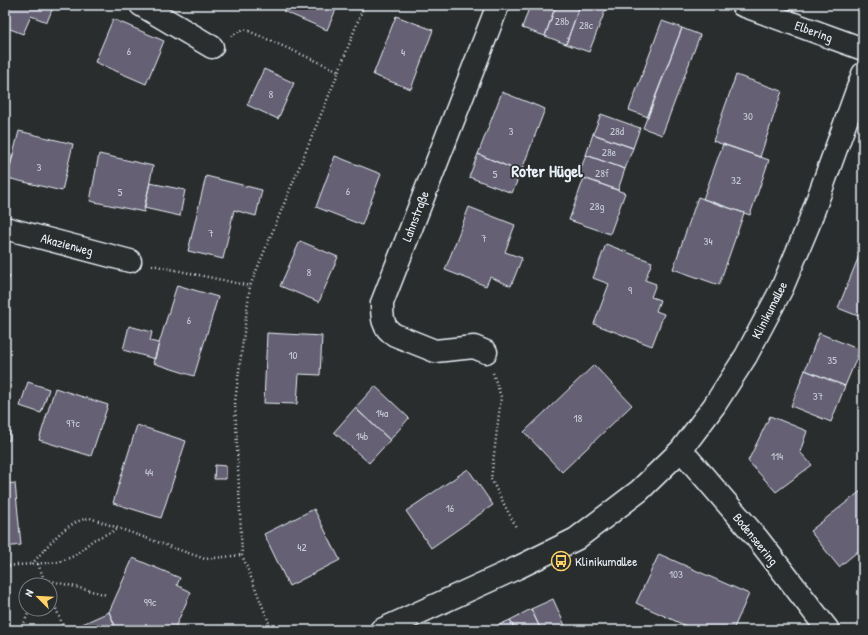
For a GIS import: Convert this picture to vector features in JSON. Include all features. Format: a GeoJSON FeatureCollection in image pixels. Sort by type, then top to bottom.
{"type":"FeatureCollection","features":[{"type":"Feature","properties":{"kind":"street"},"geometry":{"type":"LineString","coordinates":[[141,5],[212,47]]}},
{"type":"Feature","properties":{"kind":"street","name":"Lahnstraße"},"geometry":{"type":"LineString","coordinates":[[486,352],[474,347],[435,352],[395,336],[384,325],[382,303],[498,5]]}},
{"type":"Feature","properties":{"kind":"street","name":"Elbering"},"geometry":{"type":"LineString","coordinates":[[742,5],[863,49]]}},
{"type":"Feature","properties":{"kind":"street","name":"Klinikumallee"},"geometry":{"type":"LineString","coordinates":[[381,630],[519,567],[576,539],[639,491],[681,450],[714,406],[746,356],[782,288],[808,226],[863,74]]}},
{"type":"Feature","properties":{"kind":"street","name":"Akazienweg"},"geometry":{"type":"LineString","coordinates":[[5,228],[130,261]]}},
{"type":"Feature","properties":{"kind":"street","name":"Bodenseering"},"geometry":{"type":"LineString","coordinates":[[681,450],[757,538],[828,630]]}},
{"type":"Feature","properties":{"kind":"path"},"geometry":{"type":"LineString","coordinates":[[272,630],[242,555],[236,402],[250,286],[339,71],[364,5]]}},
{"type":"Feature","properties":{"kind":"path"},"geometry":{"type":"LineString","coordinates":[[212,47],[244,29],[339,71]]}},
{"type":"Feature","properties":{"kind":"path"},"geometry":{"type":"LineString","coordinates":[[130,261],[250,286]]}},
{"type":"Feature","properties":{"kind":"path"},"geometry":{"type":"LineString","coordinates":[[486,352],[501,398],[491,479],[516,527]]}},
{"type":"Feature","properties":{"kind":"path"},"geometry":{"type":"LineString","coordinates":[[32,564],[54,539],[75,522],[90,518],[205,558],[242,555]]}},
{"type":"Feature","properties":{"kind":"path"},"geometry":{"type":"LineString","coordinates":[[5,566],[59,562],[74,556],[94,540],[118,528]]}},
{"type":"Feature","properties":{"kind":"path"},"geometry":{"type":"LineString","coordinates":[[38,564],[43,577]]}},
{"type":"Feature","properties":{"kind":"path"},"geometry":{"type":"LineString","coordinates":[[58,583],[107,595]]}},
{"type":"Feature","properties":{"kind":"path"},"geometry":{"type":"LineString","coordinates":[[58,614],[63,626]]}},
{"type":"Feature","properties":{"kind":"path"},"geometry":{"type":"LineString","coordinates":[[21,630],[27,617]]}},
{"type":"Feature","properties":{"kind":"building"},"geometry":{"type":"Polygon","coordinates":[[[5,5],[54,5],[47,22],[31,16],[23,34],[5,27],[5,5]]]}},
{"type":"Feature","properties":{"kind":"building"},"geometry":{"type":"Polygon","coordinates":[[[285,5],[338,5],[327,30],[283,11],[285,5]]]}},
{"type":"Feature","properties":{"kind":"building"},"geometry":{"type":"Polygon","coordinates":[[[530,5],[556,5],[545,36],[522,28],[530,5]]]}},
{"type":"Feature","properties":{"kind":"building"},"geometry":{"type":"Polygon","coordinates":[[[556,5],[580,5],[566,44],[545,36],[556,5]]]}},
{"type":"Feature","properties":{"kind":"building"},"geometry":{"type":"Polygon","coordinates":[[[580,5],[607,6],[589,52],[566,44],[580,5]]]}},
{"type":"Feature","properties":{"kind":"building"},"geometry":{"type":"Polygon","coordinates":[[[396,16],[433,30],[411,89],[373,75],[396,16]]]}},
{"type":"Feature","properties":{"kind":"building"},"geometry":{"type":"Polygon","coordinates":[[[113,19],[164,41],[146,84],[95,62],[113,19]]]}},
{"type":"Feature","properties":{"kind":"building"},"geometry":{"type":"Polygon","coordinates":[[[662,21],[682,28],[648,117],[629,110],[662,21]]]}},
{"type":"Feature","properties":{"kind":"building"},"geometry":{"type":"Polygon","coordinates":[[[682,28],[700,35],[662,135],[643,128],[682,28]]]}},
{"type":"Feature","properties":{"kind":"building"},"geometry":{"type":"Polygon","coordinates":[[[264,69],[294,83],[278,119],[247,105],[264,69]]]}},
{"type":"Feature","properties":{"kind":"building"},"geometry":{"type":"Polygon","coordinates":[[[736,75],[782,91],[760,157],[713,141],[736,75]]]}},
{"type":"Feature","properties":{"kind":"building"},"geometry":{"type":"Polygon","coordinates":[[[502,92],[545,109],[521,172],[478,154],[502,92]]]}},
{"type":"Feature","properties":{"kind":"building"},"geometry":{"type":"Polygon","coordinates":[[[601,114],[640,128],[633,148],[593,134],[601,114]]]}},
{"type":"Feature","properties":{"kind":"building"},"geometry":{"type":"Polygon","coordinates":[[[19,131],[73,144],[62,191],[7,178],[19,131]]]}},
{"type":"Feature","properties":{"kind":"building"},"geometry":{"type":"Polygon","coordinates":[[[593,134],[633,148],[625,169],[586,155],[593,134]]]}},
{"type":"Feature","properties":{"kind":"building"},"geometry":{"type":"Polygon","coordinates":[[[723,144],[769,160],[750,215],[703,199],[723,144]]]}},
{"type":"Feature","properties":{"kind":"building"},"geometry":{"type":"Polygon","coordinates":[[[5,153],[13,155],[7,178],[5,178],[5,153]]]}},
{"type":"Feature","properties":{"kind":"building"},"geometry":{"type":"Polygon","coordinates":[[[99,154],[153,166],[144,212],[90,201],[99,154]]]}},
{"type":"Feature","properties":{"kind":"building"},"geometry":{"type":"Polygon","coordinates":[[[478,154],[521,172],[512,193],[469,177],[478,154]]]}},
{"type":"Feature","properties":{"kind":"building"},"geometry":{"type":"Polygon","coordinates":[[[586,155],[625,169],[618,190],[578,176],[586,155]]]}},
{"type":"Feature","properties":{"kind":"building"},"geometry":{"type":"Polygon","coordinates":[[[335,156],[381,174],[362,225],[316,207],[335,156]]]}},
{"type":"Feature","properties":{"kind":"building"},"geometry":{"type":"Polygon","coordinates":[[[206,176],[262,190],[256,216],[234,210],[223,259],[188,251],[206,176]]]}},
{"type":"Feature","properties":{"kind":"building"},"geometry":{"type":"Polygon","coordinates":[[[584,178],[625,193],[610,234],[569,220],[584,178]]]}},
{"type":"Feature","properties":{"kind":"building"},"geometry":{"type":"Polygon","coordinates":[[[150,183],[185,190],[180,216],[144,208],[150,183]]]}},
{"type":"Feature","properties":{"kind":"building"},"geometry":{"type":"Polygon","coordinates":[[[698,197],[744,213],[719,285],[673,269],[698,197]]]}},
{"type":"Feature","properties":{"kind":"building"},"geometry":{"type":"Polygon","coordinates":[[[469,207],[515,225],[505,252],[522,258],[511,286],[490,277],[486,286],[445,270],[469,207]]]}},
{"type":"Feature","properties":{"kind":"building"},"geometry":{"type":"Polygon","coordinates":[[[300,241],[338,257],[319,302],[280,286],[300,241]]]}},
{"type":"Feature","properties":{"kind":"building"},"geometry":{"type":"Polygon","coordinates":[[[606,244],[652,262],[645,280],[656,284],[651,297],[660,300],[656,311],[664,314],[652,346],[594,324],[609,284],[593,278],[606,244]]]}},
{"type":"Feature","properties":{"kind":"building"},"geometry":{"type":"Polygon","coordinates":[[[863,246],[863,318],[838,308],[863,246]]]}},
{"type":"Feature","properties":{"kind":"building"},"geometry":{"type":"Polygon","coordinates":[[[5,274],[10,276],[5,287],[5,274]]]}},
{"type":"Feature","properties":{"kind":"building"},"geometry":{"type":"Polygon","coordinates":[[[177,285],[218,297],[194,376],[153,363],[177,285]]]}},
{"type":"Feature","properties":{"kind":"building"},"geometry":{"type":"Polygon","coordinates":[[[129,326],[152,332],[150,341],[159,343],[155,359],[123,350],[129,326]]]}},
{"type":"Feature","properties":{"kind":"building"},"geometry":{"type":"Polygon","coordinates":[[[267,333],[322,336],[320,375],[299,374],[297,404],[264,403],[267,333]]]}},
{"type":"Feature","properties":{"kind":"building"},"geometry":{"type":"Polygon","coordinates":[[[819,333],[860,350],[845,386],[805,370],[819,333]]]}},
{"type":"Feature","properties":{"kind":"building"},"geometry":{"type":"Polygon","coordinates":[[[594,365],[632,405],[562,472],[524,432],[594,365]]]}},
{"type":"Feature","properties":{"kind":"building"},"geometry":{"type":"Polygon","coordinates":[[[805,370],[845,386],[831,422],[791,406],[805,370]]]}},
{"type":"Feature","properties":{"kind":"building"},"geometry":{"type":"Polygon","coordinates":[[[28,382],[49,389],[41,413],[20,406],[28,382]]]}},
{"type":"Feature","properties":{"kind":"building"},"geometry":{"type":"Polygon","coordinates":[[[375,386],[409,418],[390,440],[355,408],[375,386]]]}},
{"type":"Feature","properties":{"kind":"building"},"geometry":{"type":"Polygon","coordinates":[[[55,388],[108,405],[91,456],[39,440],[55,388]]]}},
{"type":"Feature","properties":{"kind":"building"},"geometry":{"type":"Polygon","coordinates":[[[5,391],[10,440],[5,441],[5,391]]]}},
{"type":"Feature","properties":{"kind":"building"},"geometry":{"type":"Polygon","coordinates":[[[355,408],[390,440],[369,463],[334,432],[355,408]]]}},
{"type":"Feature","properties":{"kind":"building"},"geometry":{"type":"Polygon","coordinates":[[[770,416],[807,431],[800,452],[812,465],[776,492],[748,461],[770,416]]]}},
{"type":"Feature","properties":{"kind":"building"},"geometry":{"type":"Polygon","coordinates":[[[137,425],[186,441],[161,518],[113,503],[137,425]]]}},
{"type":"Feature","properties":{"kind":"building"},"geometry":{"type":"Polygon","coordinates":[[[215,465],[226,466],[226,479],[214,479],[215,465]]]}},
{"type":"Feature","properties":{"kind":"building"},"geometry":{"type":"Polygon","coordinates":[[[468,469],[493,505],[431,548],[406,511],[468,469]]]}},
{"type":"Feature","properties":{"kind":"building"},"geometry":{"type":"Polygon","coordinates":[[[15,483],[21,545],[5,547],[5,484],[15,483]]]}},
{"type":"Feature","properties":{"kind":"building"},"geometry":{"type":"Polygon","coordinates":[[[862,490],[863,547],[839,567],[810,531],[862,490]]]}},
{"type":"Feature","properties":{"kind":"building"},"geometry":{"type":"Polygon","coordinates":[[[314,509],[340,560],[289,586],[264,534],[314,509]]]}},
{"type":"Feature","properties":{"kind":"building"},"geometry":{"type":"Polygon","coordinates":[[[659,554],[749,594],[733,630],[695,630],[636,603],[659,554]]]}},
{"type":"Feature","properties":{"kind":"building"},"geometry":{"type":"Polygon","coordinates":[[[133,558],[180,578],[177,585],[191,592],[174,630],[167,630],[158,626],[157,630],[117,630],[109,612],[133,558]]]}},
{"type":"Feature","properties":{"kind":"building"},"geometry":{"type":"Polygon","coordinates":[[[553,599],[567,630],[541,630],[531,609],[553,599]]]}},
{"type":"Feature","properties":{"kind":"building"},"geometry":{"type":"Polygon","coordinates":[[[531,609],[541,630],[515,630],[510,620],[531,609]]]}},
{"type":"Feature","properties":{"kind":"building"},"geometry":{"type":"Polygon","coordinates":[[[109,612],[117,630],[69,630],[109,612]]]}},
{"type":"Feature","properties":{"kind":"building"},"geometry":{"type":"Polygon","coordinates":[[[510,620],[515,630],[488,630],[510,620]]]}},
{"type":"Feature","properties":{"kind":"place","name":"Klinikumallee"},"geometry":{"type":"Point","coordinates":[561,561]}},
{"type":"Feature","properties":{"kind":"district","name":"Roter Hügel"},"geometry":{"type":"Point","coordinates":[547,170]}}]}
